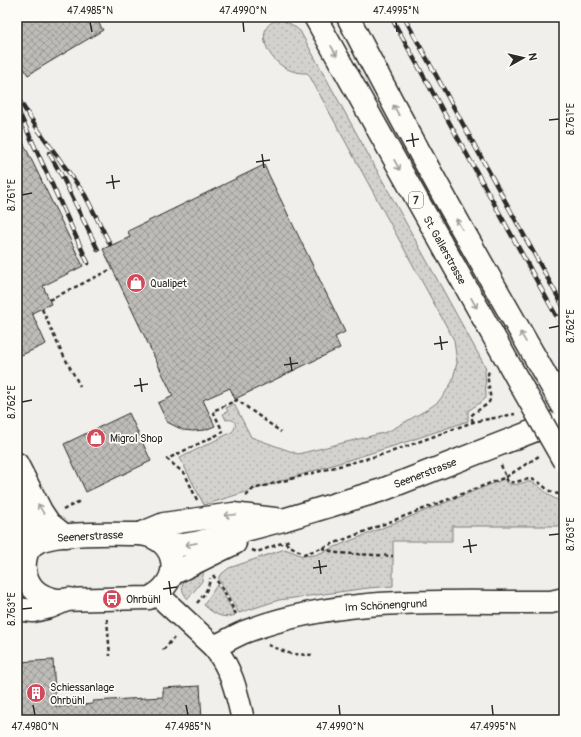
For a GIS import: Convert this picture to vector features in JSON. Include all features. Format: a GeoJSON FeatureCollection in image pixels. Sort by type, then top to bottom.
{"type":"FeatureCollection","features":[{"type":"Feature","properties":{"kind":"main road","name":"St. Gallerstrasse"},"geometry":{"type":"LineString","coordinates":[[315,17],[519,382],[554,457]]}},
{"type":"Feature","properties":{"kind":"main road","name":"7"},"geometry":{"type":"LineString","coordinates":[[348,17],[382,85],[436,184],[564,408]]}},
{"type":"Feature","properties":{"kind":"main road","name":"Seenerstrasse"},"geometry":{"type":"LineString","coordinates":[[25,556],[49,538],[65,536],[140,534],[156,538],[163,543],[182,545],[283,520],[382,490],[564,419]]}},
{"type":"Feature","properties":{"kind":"main road"},"geometry":{"type":"LineString","coordinates":[[17,464],[41,511],[50,523],[65,536]]}},
{"type":"Feature","properties":{"kind":"main road"},"geometry":{"type":"LineString","coordinates":[[17,500],[26,518],[24,567],[29,584],[26,590],[41,596],[69,599],[149,598],[164,589],[172,574],[172,557],[163,543]]}},
{"type":"Feature","properties":{"kind":"main road","name":"Seenerstrasse"},"geometry":{"type":"LineString","coordinates":[[140,534],[164,524],[233,514],[283,520]]}},
{"type":"Feature","properties":{"kind":"main road","name":"Seenerstrasse"},"geometry":{"type":"LineString","coordinates":[[172,574],[283,520]]}},
{"type":"Feature","properties":{"kind":"main road"},"geometry":{"type":"LineString","coordinates":[[157,594],[222,656],[231,675],[243,720]]}},
{"type":"Feature","properties":{"kind":"main road"},"geometry":{"type":"LineString","coordinates":[[17,610],[33,611],[50,607],[69,599]]}},
{"type":"Feature","properties":{"kind":"main road","name":"Im Schönengrund"},"geometry":{"type":"LineString","coordinates":[[214,647],[246,632],[294,616],[345,607],[399,602],[551,602],[564,599]]}},
{"type":"Feature","properties":{"kind":"path"},"geometry":{"type":"LineString","coordinates":[[49,300],[112,269]]}},
{"type":"Feature","properties":{"kind":"path"},"geometry":{"type":"LineString","coordinates":[[42,309],[60,349],[80,386]]}},
{"type":"Feature","properties":{"kind":"path"},"geometry":{"type":"LineString","coordinates":[[473,422],[471,416],[474,412],[488,403],[490,399],[487,376],[491,367]]}},
{"type":"Feature","properties":{"kind":"path"},"geometry":{"type":"LineString","coordinates":[[199,502],[185,474],[167,460],[223,432],[213,411],[237,400],[281,432]]}},
{"type":"Feature","properties":{"kind":"path"},"geometry":{"type":"LineString","coordinates":[[244,498],[253,489],[388,453],[473,422],[514,415],[521,412]]}},
{"type":"Feature","properties":{"kind":"path"},"geometry":{"type":"LineString","coordinates":[[257,552],[285,542],[304,554],[506,477],[538,456],[554,457]]}},
{"type":"Feature","properties":{"kind":"path"},"geometry":{"type":"LineString","coordinates":[[500,463],[506,477],[510,482],[532,479],[536,480],[552,493],[560,494]]}},
{"type":"Feature","properties":{"kind":"path"},"geometry":{"type":"LineString","coordinates":[[60,513],[64,509],[80,501]]}},
{"type":"Feature","properties":{"kind":"path"},"geometry":{"type":"LineString","coordinates":[[322,548],[337,553],[392,556]]}},
{"type":"Feature","properties":{"kind":"path"},"geometry":{"type":"LineString","coordinates":[[197,603],[204,595],[209,584],[210,572],[225,593],[238,618]]}},
{"type":"Feature","properties":{"kind":"path"},"geometry":{"type":"LineString","coordinates":[[106,616],[110,656]]}},
{"type":"Feature","properties":{"kind":"path"},"geometry":{"type":"LineString","coordinates":[[163,650],[174,638],[179,643]]}},
{"type":"Feature","properties":{"kind":"path"},"geometry":{"type":"LineString","coordinates":[[262,643],[291,654],[312,655]]}},
{"type":"Feature","properties":{"kind":"shaded area"},"geometry":{"type":"Polygon","coordinates":[[[281,20],[291,24],[300,31],[486,368],[486,397],[468,411],[468,421],[400,444],[204,505],[180,458],[232,432],[235,427],[235,423],[232,420],[226,420],[223,414],[228,411],[226,408],[234,404],[251,437],[298,454],[383,433],[428,409],[438,402],[452,382],[457,363],[454,340],[309,75],[307,73],[293,71],[282,66],[273,58],[267,48],[264,38],[266,29],[271,23],[281,20]]]}},
{"type":"Feature","properties":{"kind":"shaded area"},"geometry":{"type":"Polygon","coordinates":[[[504,479],[513,485],[527,482],[534,483],[558,500],[564,511],[564,570],[563,526],[452,526],[452,541],[393,541],[393,586],[279,600],[239,613],[219,580],[219,576],[229,568],[285,549],[303,556],[315,555],[504,479]]]}},
{"type":"Feature","properties":{"kind":"shaded area"},"geometry":{"type":"Polygon","coordinates":[[[204,569],[202,581],[188,599],[183,590],[184,580],[204,569]]]}},
{"type":"Feature","properties":{"kind":"shaded area"},"geometry":{"type":"Polygon","coordinates":[[[217,585],[235,615],[226,617],[218,615],[204,605],[217,585]]]}},
{"type":"Feature","properties":{"kind":"building"},"geometry":{"type":"Polygon","coordinates":[[[17,17],[95,17],[103,30],[28,75],[17,57],[17,17]]]}},
{"type":"Feature","properties":{"kind":"building"},"geometry":{"type":"Polygon","coordinates":[[[17,130],[83,266],[43,286],[51,304],[32,313],[46,344],[17,357],[17,130]]]}},
{"type":"Feature","properties":{"kind":"building"},"geometry":{"type":"Polygon","coordinates":[[[264,165],[345,332],[335,337],[340,348],[235,399],[230,388],[203,400],[215,426],[205,430],[183,430],[167,422],[158,403],[173,396],[103,249],[130,237],[128,231],[264,165]]]}},
{"type":"Feature","properties":{"kind":"building"},"geometry":{"type":"Polygon","coordinates":[[[129,413],[151,461],[86,492],[64,444],[129,413]]]}},
{"type":"Feature","properties":{"kind":"building","name":"Schiessanlage Ohrbühl"},"geometry":{"type":"Polygon","coordinates":[[[53,660],[56,707],[93,704],[93,701],[163,697],[163,688],[200,686],[202,720],[17,720],[17,662],[53,660]]]}},
{"type":"Feature","properties":{"kind":"railway"},"geometry":{"type":"LineString","coordinates":[[391,17],[564,330]]}},
{"type":"Feature","properties":{"kind":"railway"},"geometry":{"type":"LineString","coordinates":[[404,17],[564,308]]}},
{"type":"Feature","properties":{"kind":"railway"},"geometry":{"type":"LineString","coordinates":[[17,97],[37,128],[85,195],[110,244]]}},
{"type":"Feature","properties":{"kind":"railway"},"geometry":{"type":"LineString","coordinates":[[17,108],[88,263]]}},
{"type":"Feature","properties":{"kind":"railway"},"geometry":{"type":"LineString","coordinates":[[49,153],[64,180],[98,250]]}},
{"type":"Feature","properties":{"kind":"place","name":"Qualipet"},"geometry":{"type":"Point","coordinates":[136,283]}},
{"type":"Feature","properties":{"kind":"place","name":"Migrol Shop"},"geometry":{"type":"Point","coordinates":[96,438]}},
{"type":"Feature","properties":{"kind":"place","name":"Ohrbühl"},"geometry":{"type":"Point","coordinates":[112,599]}},
{"type":"Feature","properties":{"kind":"place","name":"Schiessanlage Ohrbühl"},"geometry":{"type":"Point","coordinates":[36,693]}}]}
